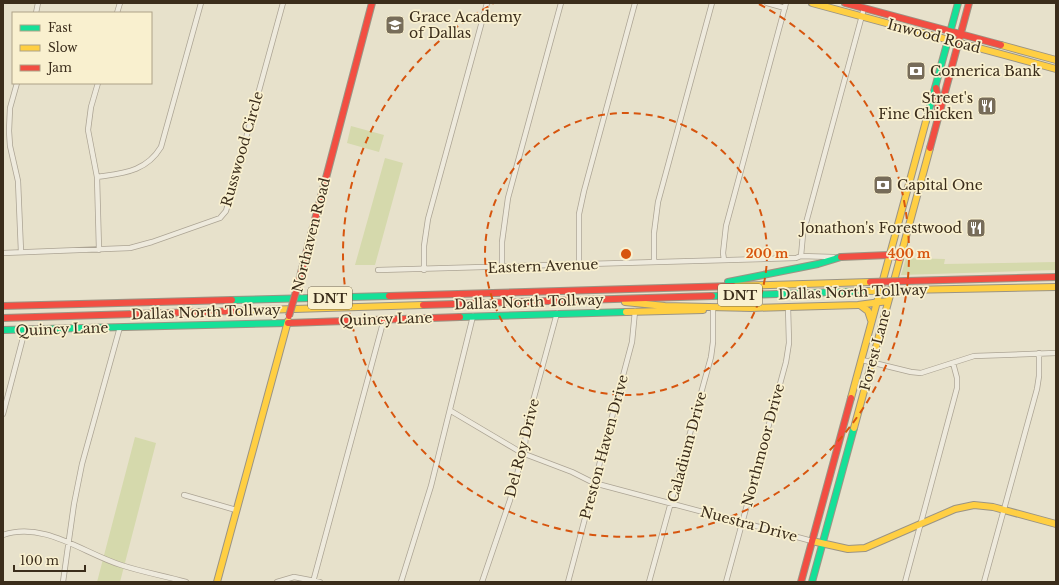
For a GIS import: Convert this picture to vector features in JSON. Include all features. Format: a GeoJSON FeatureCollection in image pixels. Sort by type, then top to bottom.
{"type":"FeatureCollection","features":[{"type":"Feature","properties":{"kind":"main road","name":"Northaven Road"},"geometry":{"type":"LineString","coordinates":[[217,582],[297,288],[372,3]]}},
{"type":"Feature","properties":{"kind":"main road","name":"Inwood Road"},"geometry":{"type":"LineString","coordinates":[[812,3],[1056,70]]}},
{"type":"Feature","properties":{"kind":"main road","name":"Inwood Road"},"geometry":{"type":"LineString","coordinates":[[845,3],[1056,60]]}},
{"type":"Feature","properties":{"kind":"main road","name":"Forest Lane"},"geometry":{"type":"LineString","coordinates":[[801,582],[958,3]]}},
{"type":"Feature","properties":{"kind":"main road","name":"Forest Lane"},"geometry":{"type":"LineString","coordinates":[[812,582],[969,3]]}},
{"type":"Feature","properties":{"kind":"main road"},"geometry":{"type":"LineString","coordinates":[[1017,59],[1020,50]]}},
{"type":"Feature","properties":{"kind":"main road"},"geometry":{"type":"LineString","coordinates":[[936,86],[938,90],[936,106],[938,117]]}},
{"type":"Feature","properties":{"kind":"main road"},"geometry":{"type":"LineString","coordinates":[[922,138],[932,141]]}},
{"type":"Feature","properties":{"kind":"main road","name":"Eastern Avenue"},"geometry":{"type":"LineString","coordinates":[[841,257],[890,256],[900,258]]}},
{"type":"Feature","properties":{"kind":"main road"},"geometry":{"type":"LineString","coordinates":[[700,287],[751,278],[841,257]]}},
{"type":"Feature","properties":{"kind":"main road","name":"Dallas North Tollway"},"geometry":{"type":"LineString","coordinates":[[3,306],[1056,278]]}},
{"type":"Feature","properties":{"kind":"main road","name":"Dallas North Tollway"},"geometry":{"type":"LineString","coordinates":[[3,318],[867,291],[1056,287]]}},
{"type":"Feature","properties":{"kind":"main road"},"geometry":{"type":"LineString","coordinates":[[613,300],[633,304],[753,308]]}},
{"type":"Feature","properties":{"kind":"main road","name":"Quincy Lane"},"geometry":{"type":"LineString","coordinates":[[3,330],[287,323],[557,313],[713,310],[858,305],[888,302]]}},
{"type":"Feature","properties":{"kind":"main road"},"geometry":{"type":"LineString","coordinates":[[858,305],[865,307],[869,312],[871,322]]}},
{"type":"Feature","properties":{"kind":"main road"},"geometry":{"type":"LineString","coordinates":[[845,423],[855,426]]}},
{"type":"Feature","properties":{"kind":"main road"},"geometry":{"type":"LineString","coordinates":[[829,481],[839,484]]}},
{"type":"Feature","properties":{"kind":"main road","name":"Nuestra Drive"},"geometry":{"type":"LineString","coordinates":[[812,541],[848,549],[861,549],[966,506],[984,505],[1056,524]]}},
{"type":"Feature","properties":{"kind":"street"},"geometry":{"type":"LineString","coordinates":[[97,177],[132,172],[146,166],[161,147],[201,3]]}},
{"type":"Feature","properties":{"kind":"street","name":"Russwood Circle"},"geometry":{"type":"LineString","coordinates":[[3,253],[130,248],[152,242],[220,218],[226,210],[283,3]]}},
{"type":"Feature","properties":{"kind":"street"},"geometry":{"type":"LineString","coordinates":[[424,270],[424,246],[428,219],[487,3]]}},
{"type":"Feature","properties":{"kind":"street"},"geometry":{"type":"LineString","coordinates":[[502,267],[503,234],[508,198],[561,3]]}},
{"type":"Feature","properties":{"kind":"street"},"geometry":{"type":"LineString","coordinates":[[579,265],[578,232],[583,198],[635,3]]}},
{"type":"Feature","properties":{"kind":"street"},"geometry":{"type":"LineString","coordinates":[[654,262],[654,233],[658,202],[712,3]]}},
{"type":"Feature","properties":{"kind":"street"},"geometry":{"type":"LineString","coordinates":[[724,260],[723,253],[726,226],[786,5],[767,3]]}},
{"type":"Feature","properties":{"kind":"street"},"geometry":{"type":"LineString","coordinates":[[801,256],[804,234],[864,8]]}},
{"type":"Feature","properties":{"kind":"street"},"geometry":{"type":"LineString","coordinates":[[17,84],[10,108],[9,131],[10,146],[18,181],[21,252]]}},
{"type":"Feature","properties":{"kind":"street"},"geometry":{"type":"LineString","coordinates":[[98,84],[91,107],[88,130],[97,177],[99,250]]}},
{"type":"Feature","properties":{"kind":"street","name":"Eastern Avenue"},"geometry":{"type":"LineString","coordinates":[[378,270],[424,270],[796,258],[801,256],[841,257]]}},
{"type":"Feature","properties":{"kind":"street","name":"Northmoor Drive"},"geometry":{"type":"LineString","coordinates":[[726,582],[787,356],[789,343],[788,307]]}},
{"type":"Feature","properties":{"kind":"street","name":"Caladium Drive"},"geometry":{"type":"LineString","coordinates":[[649,582],[711,357],[714,342],[713,310]]}},
{"type":"Feature","properties":{"kind":"street","name":"Preston Haven Drive"},"geometry":{"type":"LineString","coordinates":[[568,582],[632,342],[635,311]]}},
{"type":"Feature","properties":{"kind":"street","name":"Del Roy Drive"},"geometry":{"type":"LineString","coordinates":[[482,582],[508,507],[522,453],[527,423],[557,313]]}},
{"type":"Feature","properties":{"kind":"street"},"geometry":{"type":"LineString","coordinates":[[401,582],[431,486],[473,316]]}},
{"type":"Feature","properties":{"kind":"street"},"geometry":{"type":"LineString","coordinates":[[313,581],[384,319]]}},
{"type":"Feature","properties":{"kind":"street"},"geometry":{"type":"LineString","coordinates":[[64,582],[74,504],[82,464],[120,327]]}},
{"type":"Feature","properties":{"kind":"street"},"geometry":{"type":"LineString","coordinates":[[3,414],[25,330]]}},
{"type":"Feature","properties":{"kind":"street"},"geometry":{"type":"LineString","coordinates":[[984,582],[1037,389],[1039,376],[1039,353]]}},
{"type":"Feature","properties":{"kind":"street"},"geometry":{"type":"LineString","coordinates":[[862,360],[921,373],[974,356],[1056,353]]}},
{"type":"Feature","properties":{"kind":"street"},"geometry":{"type":"LineString","coordinates":[[905,582],[957,388],[957,378],[953,363]]}},
{"type":"Feature","properties":{"kind":"street","name":"Nuestra Drive"},"geometry":{"type":"LineString","coordinates":[[450,411],[522,453],[572,472],[594,483],[812,541]]}},
{"type":"Feature","properties":{"kind":"street"},"geometry":{"type":"LineString","coordinates":[[184,495],[236,510]]}},
{"type":"Feature","properties":{"kind":"street"},"geometry":{"type":"LineString","coordinates":[[3,535],[13,532],[33,531],[69,543],[122,566],[186,582]]}},
{"type":"Feature","properties":{"kind":"street"},"geometry":{"type":"LineString","coordinates":[[277,582],[294,577],[320,582]]}},
{"type":"Feature","properties":{"kind":"green space"},"geometry":{"type":"Polygon","coordinates":[[[351,126],[384,135],[379,152],[347,143],[351,126]]]}},
{"type":"Feature","properties":{"kind":"green space"},"geometry":{"type":"Polygon","coordinates":[[[385,158],[403,163],[375,265],[355,265],[385,158]]]}},
{"type":"Feature","properties":{"kind":"green space"},"geometry":{"type":"Polygon","coordinates":[[[906,258],[945,259],[944,264],[1056,262],[1056,270],[901,275],[906,258]]]}},
{"type":"Feature","properties":{"kind":"green space"},"geometry":{"type":"Polygon","coordinates":[[[135,437],[156,443],[120,582],[97,582],[135,437]]]}},
{"type":"Feature","properties":{"kind":"traffic: fast"},"geometry":{"type":"LineString","coordinates":[[926,121],[958,3]]}},
{"type":"Feature","properties":{"kind":"traffic: fast"},"geometry":{"type":"LineString","coordinates":[[728,282],[818,264],[841,257]]}},
{"type":"Feature","properties":{"kind":"traffic: fast"},"geometry":{"type":"LineString","coordinates":[[712,296],[867,291]]}},
{"type":"Feature","properties":{"kind":"traffic: fast"},"geometry":{"type":"LineString","coordinates":[[232,300],[389,296]]}},
{"type":"Feature","properties":{"kind":"traffic: fast"},"geometry":{"type":"LineString","coordinates":[[460,317],[626,312]]}},
{"type":"Feature","properties":{"kind":"traffic: fast"},"geometry":{"type":"LineString","coordinates":[[3,330],[288,323]]}},
{"type":"Feature","properties":{"kind":"traffic: fast"},"geometry":{"type":"LineString","coordinates":[[812,582],[854,428]]}},
{"type":"Feature","properties":{"kind":"traffic: slow"},"geometry":{"type":"LineString","coordinates":[[812,3],[1056,69]]}},
{"type":"Feature","properties":{"kind":"traffic: slow"},"geometry":{"type":"LineString","coordinates":[[1001,45],[1056,60]]}},
{"type":"Feature","properties":{"kind":"traffic: slow"},"geometry":{"type":"LineString","coordinates":[[851,398],[926,121]]}},
{"type":"Feature","properties":{"kind":"traffic: slow"},"geometry":{"type":"LineString","coordinates":[[854,428],[930,148]]}},
{"type":"Feature","properties":{"kind":"traffic: slow"},"geometry":{"type":"LineString","coordinates":[[733,286],[870,282]]}},
{"type":"Feature","properties":{"kind":"traffic: slow"},"geometry":{"type":"LineString","coordinates":[[905,290],[1056,287]]}},
{"type":"Feature","properties":{"kind":"traffic: slow"},"geometry":{"type":"LineString","coordinates":[[867,291],[905,290]]}},
{"type":"Feature","properties":{"kind":"traffic: slow"},"geometry":{"type":"LineString","coordinates":[[750,308],[858,305],[888,301]]}},
{"type":"Feature","properties":{"kind":"traffic: slow"},"geometry":{"type":"LineString","coordinates":[[625,302],[665,306],[753,308]]}},
{"type":"Feature","properties":{"kind":"traffic: slow"},"geometry":{"type":"LineString","coordinates":[[232,311],[423,305]]}},
{"type":"Feature","properties":{"kind":"traffic: slow"},"geometry":{"type":"LineString","coordinates":[[860,305],[868,311],[871,320]]}},
{"type":"Feature","properties":{"kind":"traffic: slow"},"geometry":{"type":"LineString","coordinates":[[626,312],[703,310]]}},
{"type":"Feature","properties":{"kind":"traffic: slow"},"geometry":{"type":"LineString","coordinates":[[217,582],[288,321]]}},
{"type":"Feature","properties":{"kind":"traffic: slow"},"geometry":{"type":"LineString","coordinates":[[812,541],[848,549],[865,548],[955,509],[974,505],[993,507],[1056,524]]}},
{"type":"Feature","properties":{"kind":"traffic: jam"},"geometry":{"type":"LineString","coordinates":[[297,288],[372,3]]}},
{"type":"Feature","properties":{"kind":"traffic: jam"},"geometry":{"type":"LineString","coordinates":[[845,3],[1001,45]]}},
{"type":"Feature","properties":{"kind":"traffic: jam"},"geometry":{"type":"LineString","coordinates":[[930,148],[969,3]]}},
{"type":"Feature","properties":{"kind":"traffic: jam"},"geometry":{"type":"LineString","coordinates":[[936,88],[938,98],[938,116]]}},
{"type":"Feature","properties":{"kind":"traffic: jam"},"geometry":{"type":"LineString","coordinates":[[841,257],[889,255],[900,258]]}},
{"type":"Feature","properties":{"kind":"traffic: jam"},"geometry":{"type":"LineString","coordinates":[[906,281],[1056,277]]}},
{"type":"Feature","properties":{"kind":"traffic: jam"},"geometry":{"type":"LineString","coordinates":[[870,282],[906,281]]}},
{"type":"Feature","properties":{"kind":"traffic: jam"},"geometry":{"type":"LineString","coordinates":[[389,296],[733,286]]}},
{"type":"Feature","properties":{"kind":"traffic: jam"},"geometry":{"type":"LineString","coordinates":[[289,316],[297,288]]}},
{"type":"Feature","properties":{"kind":"traffic: jam"},"geometry":{"type":"LineString","coordinates":[[423,305],[712,296]]}},
{"type":"Feature","properties":{"kind":"traffic: jam"},"geometry":{"type":"LineString","coordinates":[[3,306],[232,300]]}},
{"type":"Feature","properties":{"kind":"traffic: jam"},"geometry":{"type":"LineString","coordinates":[[3,318],[232,311]]}},
{"type":"Feature","properties":{"kind":"traffic: jam"},"geometry":{"type":"LineString","coordinates":[[288,323],[460,317]]}},
{"type":"Feature","properties":{"kind":"traffic: jam"},"geometry":{"type":"LineString","coordinates":[[801,582],[851,398]]}},
{"type":"Feature","properties":{"kind":"place","name":"Grace Academy of Dallas"},"geometry":{"type":"Point","coordinates":[395,25]}},
{"type":"Feature","properties":{"kind":"place","name":"Comerica Bank"},"geometry":{"type":"Point","coordinates":[916,71]}},
{"type":"Feature","properties":{"kind":"place","name":"Street's Fine Chicken"},"geometry":{"type":"Point","coordinates":[987,106]}},
{"type":"Feature","properties":{"kind":"place","name":"Capital One"},"geometry":{"type":"Point","coordinates":[883,185]}},
{"type":"Feature","properties":{"kind":"place","name":"Jonathon's Forestwood"},"geometry":{"type":"Point","coordinates":[976,228]}}]}
